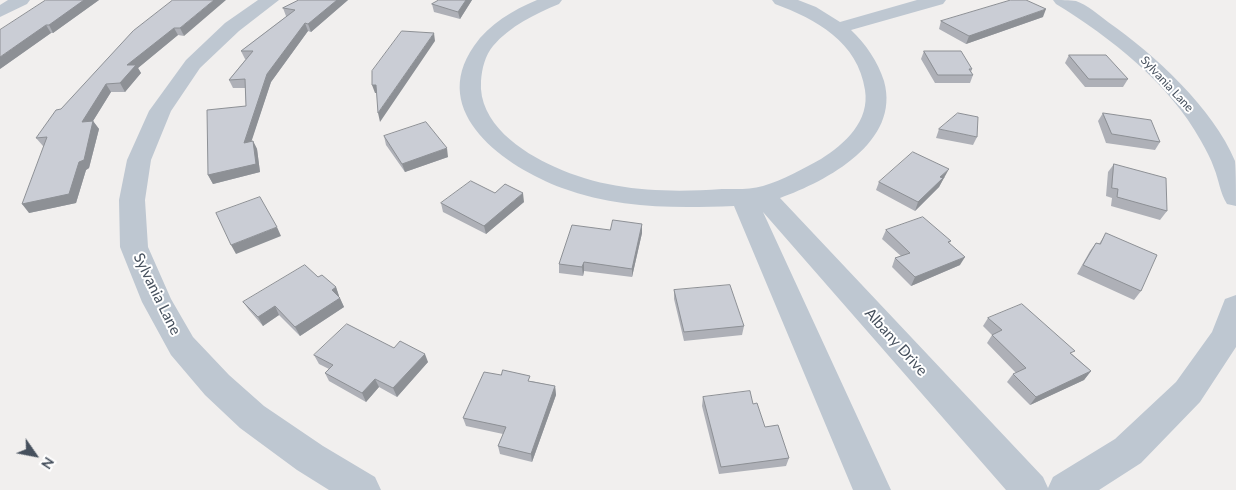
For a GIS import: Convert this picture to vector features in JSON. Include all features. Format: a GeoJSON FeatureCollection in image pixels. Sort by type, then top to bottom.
{"type":"FeatureCollection","features":[{"type":"Feature","properties":{"kind":"street"},"geometry":{"type":"LineString","coordinates":[[0,12],[21,0]]}},
{"type":"Feature","properties":{"kind":"street","name":"Sylvania Lane"},"geometry":{"type":"LineString","coordinates":[[270,0],[232,27],[193,64],[160,111],[138,168],[132,200],[134,247],[157,302],[182,346],[217,385],[252,417],[310,458],[362,490]]}},
{"type":"Feature","properties":{"kind":"street"},"geometry":{"type":"LineString","coordinates":[[553,0],[510,21],[488,40],[474,62],[469,86],[476,112],[494,138],[526,162],[569,182],[621,195],[678,200],[752,196],[794,182],[828,167],[853,148],[869,127],[877,106],[876,85],[868,64],[857,45],[831,18],[781,0]]}},
{"type":"Feature","properties":{"kind":"street"},"geometry":{"type":"LineString","coordinates":[[831,18],[937,0]]}},
{"type":"Feature","properties":{"kind":"street","name":"Sylvania Lane"},"geometry":{"type":"LineString","coordinates":[[1062,0],[1101,25],[1131,48],[1161,75],[1184,100],[1205,128],[1220,157],[1236,198]]}},
{"type":"Feature","properties":{"kind":"street"},"geometry":{"type":"LineString","coordinates":[[752,196],[872,490]]}},
{"type":"Feature","properties":{"kind":"street","name":"Albany Drive"},"geometry":{"type":"LineString","coordinates":[[752,196],[1030,490]]}},
{"type":"Feature","properties":{"kind":"street"},"geometry":{"type":"LineString","coordinates":[[1066,490],[1128,451],[1188,392],[1226,337],[1236,306]]}},
{"type":"Feature","properties":{"kind":"building"},"geometry":{"type":"Polygon","coordinates":[[[46,0],[84,0],[0,57],[0,30],[46,0]]]}},
{"type":"Feature","properties":{"kind":"building"},"geometry":{"type":"Polygon","coordinates":[[[173,0],[214,0],[180,28],[174,28],[127,65],[136,65],[120,83],[106,84],[82,122],[93,121],[84,160],[79,162],[69,194],[22,204],[47,137],[36,138],[56,110],[61,109],[133,31],[173,0]]]}},
{"type":"Feature","properties":{"kind":"building"},"geometry":{"type":"Polygon","coordinates":[[[299,0],[337,0],[308,24],[305,23],[267,74],[244,143],[253,141],[256,164],[208,175],[207,110],[246,106],[245,79],[229,80],[253,51],[241,51],[295,10],[283,8],[299,0]]]}},
{"type":"Feature","properties":{"kind":"building"},"geometry":{"type":"Polygon","coordinates":[[[439,0],[466,0],[458,12],[432,4],[439,0]]]}},
{"type":"Feature","properties":{"kind":"building"},"geometry":{"type":"Polygon","coordinates":[[[1011,0],[1026,0],[1046,9],[969,36],[941,21],[1011,0]]]}},
{"type":"Feature","properties":{"kind":"building"},"geometry":{"type":"Polygon","coordinates":[[[402,31],[434,33],[378,113],[376,85],[372,85],[372,71],[402,31]]]}},
{"type":"Feature","properties":{"kind":"building"},"geometry":{"type":"Polygon","coordinates":[[[924,51],[961,51],[972,69],[969,69],[973,75],[938,75],[924,51]]]}},
{"type":"Feature","properties":{"kind":"building"},"geometry":{"type":"Polygon","coordinates":[[[1069,55],[1106,55],[1128,79],[1089,79],[1069,55]]]}},
{"type":"Feature","properties":{"kind":"building"},"geometry":{"type":"Polygon","coordinates":[[[958,113],[978,117],[977,137],[939,129],[958,113]]]}},
{"type":"Feature","properties":{"kind":"building"},"geometry":{"type":"Polygon","coordinates":[[[1103,113],[1151,120],[1160,142],[1112,134],[1103,113]]]}},
{"type":"Feature","properties":{"kind":"building"},"geometry":{"type":"Polygon","coordinates":[[[426,122],[447,148],[402,164],[384,136],[426,122]]]}},
{"type":"Feature","properties":{"kind":"building"},"geometry":{"type":"Polygon","coordinates":[[[913,152],[949,169],[940,177],[943,178],[918,202],[879,182],[913,152]]]}},
{"type":"Feature","properties":{"kind":"building"},"geometry":{"type":"Polygon","coordinates":[[[1114,164],[1166,178],[1167,211],[1117,197],[1118,189],[1112,188],[1114,164]]]}},
{"type":"Feature","properties":{"kind":"building"},"geometry":{"type":"Polygon","coordinates":[[[471,181],[495,193],[505,184],[523,193],[484,226],[441,203],[471,181]]]}},
{"type":"Feature","properties":{"kind":"building"},"geometry":{"type":"Polygon","coordinates":[[[260,197],[277,227],[231,245],[216,213],[260,197]]]}},
{"type":"Feature","properties":{"kind":"building"},"geometry":{"type":"Polygon","coordinates":[[[923,217],[951,241],[948,242],[965,257],[915,277],[895,258],[910,253],[886,230],[923,217]]]}},
{"type":"Feature","properties":{"kind":"building"},"geometry":{"type":"Polygon","coordinates":[[[613,220],[642,224],[632,269],[584,262],[582,267],[559,264],[572,225],[610,230],[613,220]]]}},
{"type":"Feature","properties":{"kind":"building"},"geometry":{"type":"Polygon","coordinates":[[[1106,233],[1157,255],[1141,291],[1083,265],[1096,243],[1100,244],[1106,233]]]}},
{"type":"Feature","properties":{"kind":"building"},"geometry":{"type":"Polygon","coordinates":[[[305,265],[318,277],[322,275],[336,287],[332,290],[340,298],[295,327],[275,306],[258,317],[243,302],[305,265]]]}},
{"type":"Feature","properties":{"kind":"building"},"geometry":{"type":"Polygon","coordinates":[[[730,285],[744,326],[684,332],[674,290],[730,285]]]}},
{"type":"Feature","properties":{"kind":"building"},"geometry":{"type":"Polygon","coordinates":[[[1022,304],[1075,351],[1070,353],[1091,371],[1036,397],[1013,374],[1026,368],[992,335],[1002,330],[988,318],[1022,304]]]}},
{"type":"Feature","properties":{"kind":"building"},"geometry":{"type":"Polygon","coordinates":[[[347,324],[394,348],[400,341],[425,354],[393,388],[375,379],[362,393],[325,373],[333,365],[314,355],[347,324]]]}},
{"type":"Feature","properties":{"kind":"building"},"geometry":{"type":"Polygon","coordinates":[[[503,370],[530,376],[528,381],[555,386],[531,454],[498,446],[506,427],[463,418],[484,372],[501,375],[503,370]]]}},
{"type":"Feature","properties":{"kind":"building"},"geometry":{"type":"Polygon","coordinates":[[[750,391],[753,404],[757,403],[765,427],[778,425],[789,458],[721,467],[703,397],[750,391]]]}}]}
